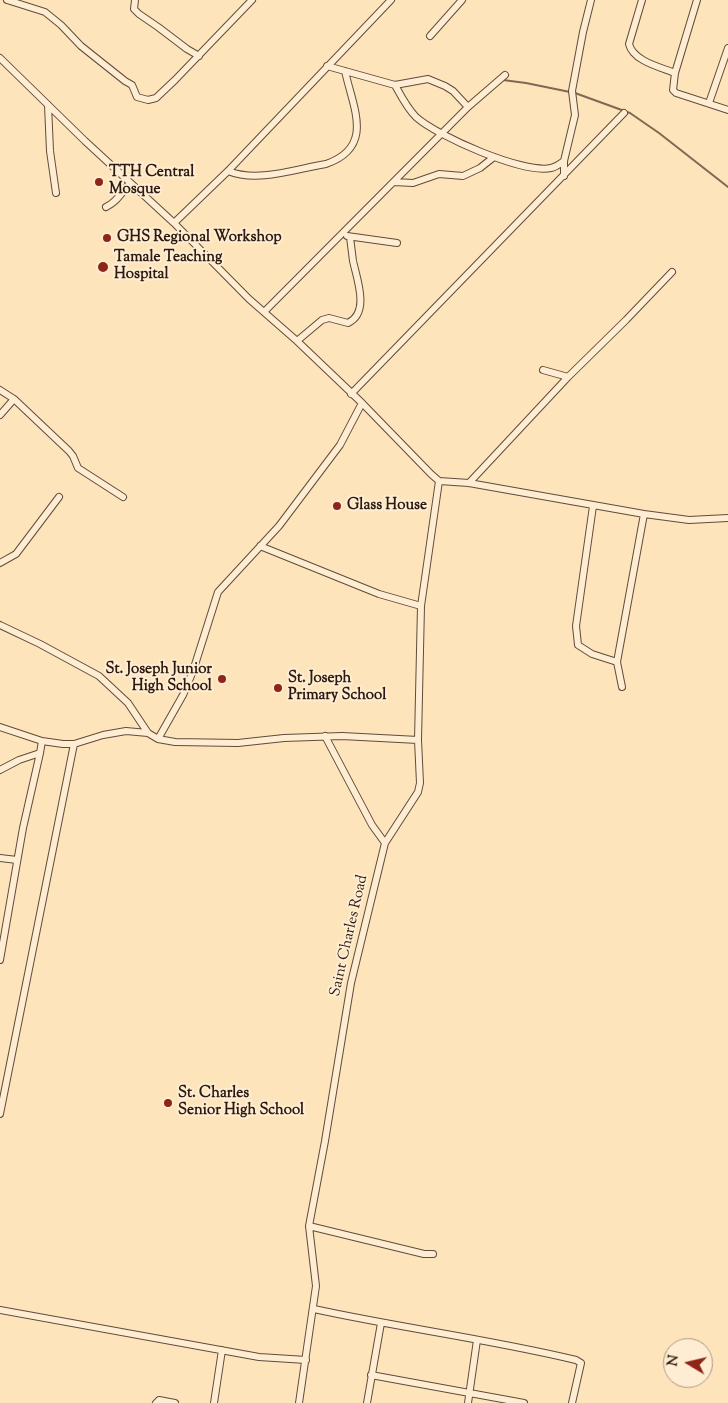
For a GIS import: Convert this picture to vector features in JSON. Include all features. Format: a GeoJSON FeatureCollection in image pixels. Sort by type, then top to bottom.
{"type":"FeatureCollection","features":[{"type":"Feature","properties":{"kind":"street"},"geometry":{"type":"LineString","coordinates":[[7,0],[45,12],[61,24],[81,46],[132,85],[137,97],[142,100],[156,98],[252,0]]}},
{"type":"Feature","properties":{"kind":"street"},"geometry":{"type":"LineString","coordinates":[[135,0],[134,9],[138,14],[158,26],[187,50],[198,56]]}},
{"type":"Feature","properties":{"kind":"street"},"geometry":{"type":"LineString","coordinates":[[174,223],[228,171],[391,0]]}},
{"type":"Feature","properties":{"kind":"street"},"geometry":{"type":"LineString","coordinates":[[430,36],[462,0]]}},
{"type":"Feature","properties":{"kind":"street"},"geometry":{"type":"LineString","coordinates":[[564,176],[564,161],[575,115],[573,93],[582,32],[591,0]]}},
{"type":"Feature","properties":{"kind":"street"},"geometry":{"type":"LineString","coordinates":[[642,0],[629,44],[630,50],[640,58],[675,74]]}},
{"type":"Feature","properties":{"kind":"street"},"geometry":{"type":"LineString","coordinates":[[697,0],[675,74],[673,90],[676,93],[728,110]]}},
{"type":"Feature","properties":{"kind":"street"},"geometry":{"type":"LineString","coordinates":[[710,103],[728,48]]}},
{"type":"Feature","properties":{"kind":"street"},"geometry":{"type":"LineString","coordinates":[[0,58],[174,223],[249,299],[297,341],[362,403],[430,474],[440,481],[469,483],[593,506],[689,520],[728,518]]}},
{"type":"Feature","properties":{"kind":"street"},"geometry":{"type":"LineString","coordinates":[[327,66],[395,85],[428,79],[453,91],[468,107]]}},
{"type":"Feature","properties":{"kind":"street"},"geometry":{"type":"LineString","coordinates":[[228,171],[242,176],[259,176],[326,164],[335,161],[344,154],[358,135],[357,121],[345,71]]}},
{"type":"Feature","properties":{"kind":"street"},"geometry":{"type":"LineString","coordinates":[[264,312],[468,107],[505,75]]}},
{"type":"Feature","properties":{"kind":"street"},"geometry":{"type":"LineString","coordinates":[[395,85],[415,115],[424,123],[480,152],[520,165],[542,169],[550,168],[564,161]]}},
{"type":"Feature","properties":{"kind":"street"},"geometry":{"type":"LineString","coordinates":[[48,105],[50,151],[56,193]]}},
{"type":"Feature","properties":{"kind":"street"},"geometry":{"type":"LineString","coordinates":[[351,394],[624,113]]}},
{"type":"Feature","properties":{"kind":"street"},"geometry":{"type":"LineString","coordinates":[[394,182],[412,182],[439,174],[463,176],[480,168],[494,157]]}},
{"type":"Feature","properties":{"kind":"street"},"geometry":{"type":"LineString","coordinates":[[106,207],[118,198],[130,183]]}},
{"type":"Feature","properties":{"kind":"street"},"geometry":{"type":"LineString","coordinates":[[341,235],[397,243]]}},
{"type":"Feature","properties":{"kind":"street"},"geometry":{"type":"LineString","coordinates":[[297,341],[322,320],[329,318],[348,323],[354,320],[360,307],[360,293],[350,237]]}},
{"type":"Feature","properties":{"kind":"street"},"geometry":{"type":"LineString","coordinates":[[469,483],[568,377],[672,272]]}},
{"type":"Feature","properties":{"kind":"street"},"geometry":{"type":"LineString","coordinates":[[543,370],[568,377]]}},
{"type":"Feature","properties":{"kind":"street"},"geometry":{"type":"LineString","coordinates":[[0,390],[14,399],[73,456],[78,468],[123,498]]}},
{"type":"Feature","properties":{"kind":"street"},"geometry":{"type":"LineString","coordinates":[[0,415],[14,399]]}},
{"type":"Feature","properties":{"kind":"street"},"geometry":{"type":"LineString","coordinates":[[158,739],[183,695],[218,592],[279,526],[336,451],[362,403]]}},
{"type":"Feature","properties":{"kind":"street","name":"Saint Charles Road"},"geometry":{"type":"LineString","coordinates":[[299,1403],[316,1286],[309,1226],[351,983],[385,843],[418,792],[420,782],[418,740],[421,606],[440,481]]}},
{"type":"Feature","properties":{"kind":"street"},"geometry":{"type":"LineString","coordinates":[[0,563],[16,554],[59,496]]}},
{"type":"Feature","properties":{"kind":"street"},"geometry":{"type":"LineString","coordinates":[[593,506],[576,626],[578,646],[592,654],[617,662]]}},
{"type":"Feature","properties":{"kind":"street"},"geometry":{"type":"LineString","coordinates":[[622,687],[617,662],[644,514]]}},
{"type":"Feature","properties":{"kind":"street"},"geometry":{"type":"LineString","coordinates":[[260,546],[379,594],[421,606]]}},
{"type":"Feature","properties":{"kind":"street"},"geometry":{"type":"LineString","coordinates":[[0,626],[40,644],[99,676],[128,703],[148,732],[166,742],[238,743],[325,736],[365,736],[418,740]]}},
{"type":"Feature","properties":{"kind":"street"},"geometry":{"type":"LineString","coordinates":[[0,727],[54,744],[74,744],[114,732],[148,732]]}},
{"type":"Feature","properties":{"kind":"street"},"geometry":{"type":"LineString","coordinates":[[325,736],[372,825],[385,843]]}},
{"type":"Feature","properties":{"kind":"street"},"geometry":{"type":"LineString","coordinates":[[0,960],[17,860],[42,741]]}},
{"type":"Feature","properties":{"kind":"street"},"geometry":{"type":"LineString","coordinates":[[0,1114],[74,744]]}},
{"type":"Feature","properties":{"kind":"street"},"geometry":{"type":"LineString","coordinates":[[0,770],[18,760],[40,753]]}},
{"type":"Feature","properties":{"kind":"street"},"geometry":{"type":"LineString","coordinates":[[0,858],[17,860]]}},
{"type":"Feature","properties":{"kind":"street"},"geometry":{"type":"LineString","coordinates":[[309,1226],[424,1254],[433,1254]]}},
{"type":"Feature","properties":{"kind":"street"},"geometry":{"type":"LineString","coordinates":[[314,1309],[381,1323],[535,1350],[580,1361],[572,1403]]}},
{"type":"Feature","properties":{"kind":"street"},"geometry":{"type":"LineString","coordinates":[[0,1310],[259,1357],[306,1360]]}},
{"type":"Feature","properties":{"kind":"street"},"geometry":{"type":"LineString","coordinates":[[367,1403],[381,1323]]}},
{"type":"Feature","properties":{"kind":"street"},"geometry":{"type":"LineString","coordinates":[[468,1403],[478,1340]]}},
{"type":"Feature","properties":{"kind":"street"},"geometry":{"type":"LineString","coordinates":[[214,1403],[222,1350]]}},
{"type":"Feature","properties":{"kind":"street"},"geometry":{"type":"LineString","coordinates":[[371,1375],[524,1403]]}},
{"type":"Feature","properties":{"kind":"street"},"geometry":{"type":"LineString","coordinates":[[156,1403],[159,1400],[175,1403]]}},
{"type":"Feature","properties":{"kind":"waterway"},"geometry":{"type":"LineString","coordinates":[[503,80],[570,92]]}},
{"type":"Feature","properties":{"kind":"waterway"},"geometry":{"type":"LineString","coordinates":[[575,93],[630,113],[659,133],[728,187]]}},
{"type":"Feature","properties":{"kind":"place","name":"TTH Central Mosque"},"geometry":{"type":"Point","coordinates":[99,182]}},
{"type":"Feature","properties":{"kind":"place","name":"GHS Regional Workshop"},"geometry":{"type":"Point","coordinates":[107,238]}},
{"type":"Feature","properties":{"kind":"place","name":"Tamale Teaching Hospital"},"geometry":{"type":"Point","coordinates":[103,267]}},
{"type":"Feature","properties":{"kind":"place","name":"Glass House"},"geometry":{"type":"Point","coordinates":[337,506]}},
{"type":"Feature","properties":{"kind":"place","name":"St. Joseph Junior High School"},"geometry":{"type":"Point","coordinates":[222,679]}},
{"type":"Feature","properties":{"kind":"place","name":"St. Joseph Primary School"},"geometry":{"type":"Point","coordinates":[278,688]}},
{"type":"Feature","properties":{"kind":"place","name":"St. Charles Senior High School"},"geometry":{"type":"Point","coordinates":[168,1103]}}]}
